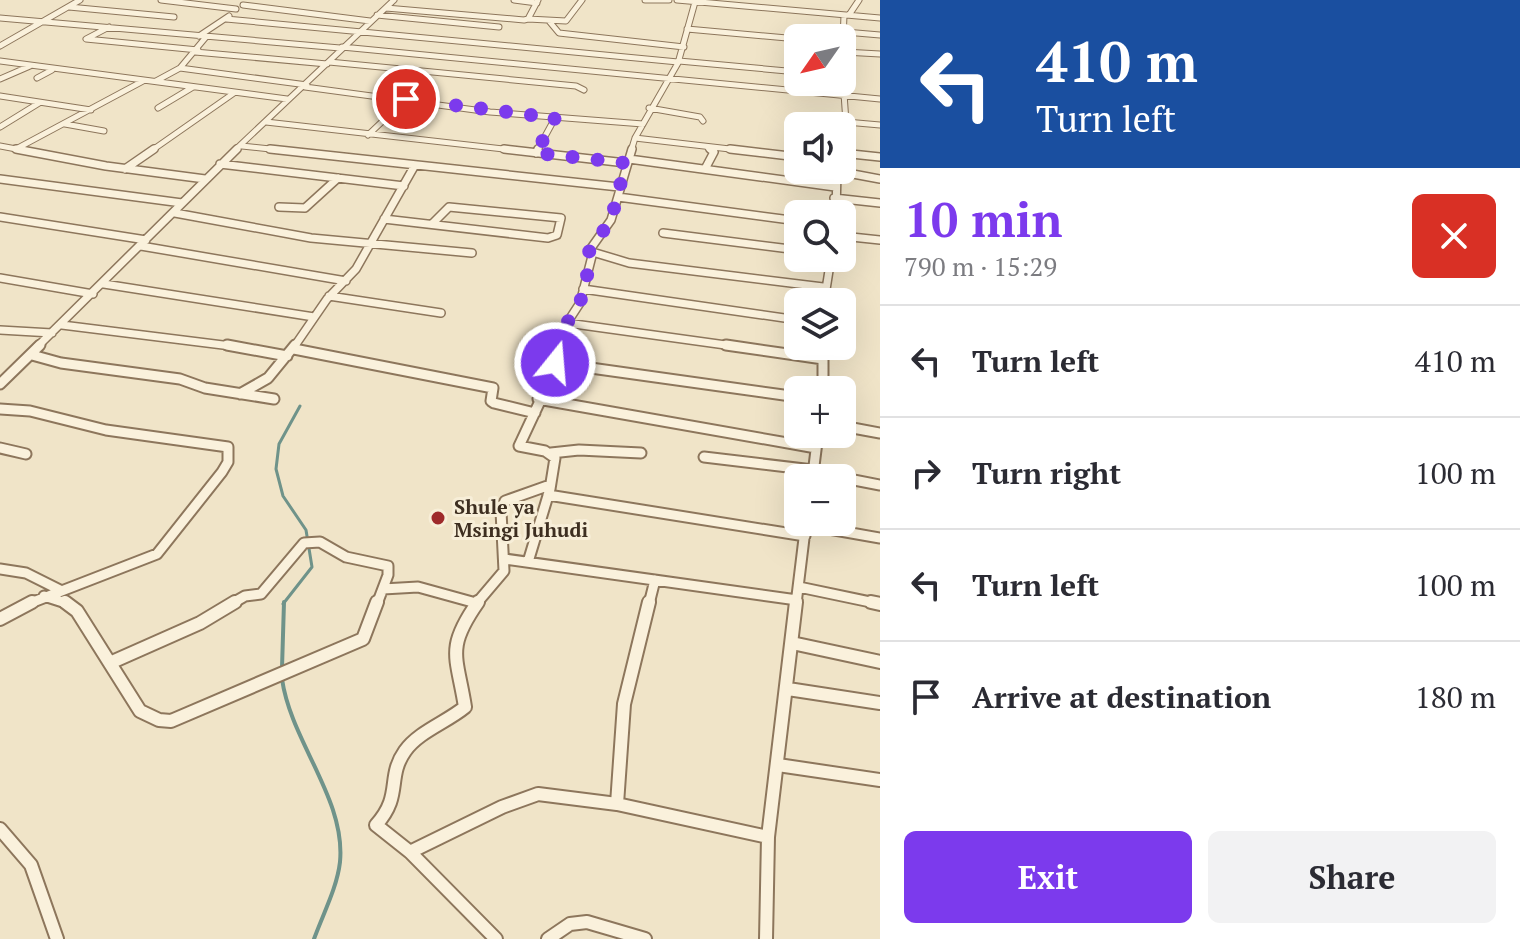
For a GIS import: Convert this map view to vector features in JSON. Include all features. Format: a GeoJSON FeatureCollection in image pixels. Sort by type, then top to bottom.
{"type":"FeatureCollection","features":[{"type":"Feature","properties":{"kind":"street"},"geometry":{"type":"LineString","coordinates":[[0,46],[80,0]]}},
{"type":"Feature","properties":{"kind":"street"},"geometry":{"type":"LineString","coordinates":[[161,0],[236,9]]}},
{"type":"Feature","properties":{"kind":"street"},"geometry":{"type":"LineString","coordinates":[[0,384],[175,213],[220,164],[394,0]]}},
{"type":"Feature","properties":{"kind":"street"},"geometry":{"type":"LineString","coordinates":[[514,0],[537,2],[528,19]]}},
{"type":"Feature","properties":{"kind":"street"},"geometry":{"type":"LineString","coordinates":[[386,8],[566,21],[582,0]]}},
{"type":"Feature","properties":{"kind":"street"},"geometry":{"type":"LineString","coordinates":[[645,0],[669,0]]}},
{"type":"Feature","properties":{"kind":"street"},"geometry":{"type":"LineString","coordinates":[[677,0],[880,18]]}},
{"type":"Feature","properties":{"kind":"street"},"geometry":{"type":"LineString","coordinates":[[737,6],[741,0]]}},
{"type":"Feature","properties":{"kind":"street"},"geometry":{"type":"LineString","coordinates":[[845,24],[846,15],[859,0]]}},
{"type":"Feature","properties":{"kind":"street"},"geometry":{"type":"LineString","coordinates":[[589,251],[611,220],[627,161],[649,108],[679,62],[695,2]]}},
{"type":"Feature","properties":{"kind":"street"},"geometry":{"type":"LineString","coordinates":[[787,11],[795,2]]}},
{"type":"Feature","properties":{"kind":"street"},"geometry":{"type":"LineString","coordinates":[[155,81],[180,68],[196,51],[203,37],[244,3],[370,21]]}},
{"type":"Feature","properties":{"kind":"street"},"geometry":{"type":"LineString","coordinates":[[69,7],[174,17]]}},
{"type":"Feature","properties":{"kind":"street"},"geometry":{"type":"LineString","coordinates":[[284,26],[301,13]]}},
{"type":"Feature","properties":{"kind":"street"},"geometry":{"type":"LineString","coordinates":[[377,15],[499,27]]}},
{"type":"Feature","properties":{"kind":"street"},"geometry":{"type":"LineString","coordinates":[[0,18],[784,89]]}},
{"type":"Feature","properties":{"kind":"street"},"geometry":{"type":"LineString","coordinates":[[482,44],[504,18]]}},
{"type":"Feature","properties":{"kind":"street"},"geometry":{"type":"LineString","coordinates":[[226,19],[784,71]]}},
{"type":"Feature","properties":{"kind":"street"},"geometry":{"type":"LineString","coordinates":[[549,21],[559,33],[684,47]]}},
{"type":"Feature","properties":{"kind":"street"},"geometry":{"type":"LineString","coordinates":[[109,27],[86,39],[576,86],[584,90]]}},
{"type":"Feature","properties":{"kind":"street"},"geometry":{"type":"LineString","coordinates":[[687,29],[784,38]]}},
{"type":"Feature","properties":{"kind":"street"},"geometry":{"type":"LineString","coordinates":[[129,44],[151,31]]}},
{"type":"Feature","properties":{"kind":"street"},"geometry":{"type":"LineString","coordinates":[[856,33],[880,35]]}},
{"type":"Feature","properties":{"kind":"street"},"geometry":{"type":"LineString","coordinates":[[856,53],[880,54]]}},
{"type":"Feature","properties":{"kind":"street"},"geometry":{"type":"LineString","coordinates":[[0,61],[287,99]]}},
{"type":"Feature","properties":{"kind":"street"},"geometry":{"type":"LineString","coordinates":[[766,61],[768,69]]}},
{"type":"Feature","properties":{"kind":"street"},"geometry":{"type":"LineString","coordinates":[[0,79],[30,66]]}},
{"type":"Feature","properties":{"kind":"street"},"geometry":{"type":"LineString","coordinates":[[180,68],[555,118],[643,124]]}},
{"type":"Feature","properties":{"kind":"street"},"geometry":{"type":"LineString","coordinates":[[37,78],[52,70]]}},
{"type":"Feature","properties":{"kind":"street"},"geometry":{"type":"LineString","coordinates":[[16,149],[143,81]]}},
{"type":"Feature","properties":{"kind":"street"},"geometry":{"type":"LineString","coordinates":[[158,108],[193,87]]}},
{"type":"Feature","properties":{"kind":"street"},"geometry":{"type":"LineString","coordinates":[[124,169],[234,93]]}},
{"type":"Feature","properties":{"kind":"street"},"geometry":{"type":"LineString","coordinates":[[0,96],[92,110]]}},
{"type":"Feature","properties":{"kind":"street"},"geometry":{"type":"LineString","coordinates":[[853,96],[880,99]]}},
{"type":"Feature","properties":{"kind":"street"},"geometry":{"type":"LineString","coordinates":[[0,102],[9,98]]}},
{"type":"Feature","properties":{"kind":"street"},"geometry":{"type":"LineString","coordinates":[[368,135],[406,99]]}},
{"type":"Feature","properties":{"kind":"street"},"geometry":{"type":"LineString","coordinates":[[0,127],[39,103]]}},
{"type":"Feature","properties":{"kind":"street"},"geometry":{"type":"LineString","coordinates":[[649,108],[691,114],[703,121]]}},
{"type":"Feature","properties":{"kind":"street"},"geometry":{"type":"LineString","coordinates":[[536,153],[555,118]]}},
{"type":"Feature","properties":{"kind":"street"},"geometry":{"type":"LineString","coordinates":[[266,122],[705,169],[835,187]]}},
{"type":"Feature","properties":{"kind":"street"},"geometry":{"type":"LineString","coordinates":[[856,123],[880,125]]}},
{"type":"Feature","properties":{"kind":"street"},"geometry":{"type":"LineString","coordinates":[[65,124],[104,131]]}},
{"type":"Feature","properties":{"kind":"street"},"geometry":{"type":"LineString","coordinates":[[635,138],[784,155]]}},
{"type":"Feature","properties":{"kind":"street"},"geometry":{"type":"LineString","coordinates":[[0,146],[124,169],[205,179]]}},
{"type":"Feature","properties":{"kind":"street"},"geometry":{"type":"LineString","coordinates":[[242,146],[619,187]]}},
{"type":"Feature","properties":{"kind":"street"},"geometry":{"type":"LineString","coordinates":[[704,146],[714,151],[705,169]]}},
{"type":"Feature","properties":{"kind":"street"},"geometry":{"type":"LineString","coordinates":[[712,155],[723,148]]}},
{"type":"Feature","properties":{"kind":"street"},"geometry":{"type":"LineString","coordinates":[[856,154],[880,157]]}},
{"type":"Feature","properties":{"kind":"street"},"geometry":{"type":"LineString","coordinates":[[220,164],[404,186]]}},
{"type":"Feature","properties":{"kind":"street"},"geometry":{"type":"LineString","coordinates":[[240,394],[252,390],[290,352],[329,296],[359,267],[394,198],[415,165]]}},
{"type":"Feature","properties":{"kind":"street"},"geometry":{"type":"LineString","coordinates":[[856,175],[880,179]]}},
{"type":"Feature","properties":{"kind":"street"},"geometry":{"type":"LineString","coordinates":[[279,207],[305,208],[338,178]]}},
{"type":"Feature","properties":{"kind":"street"},"geometry":{"type":"LineString","coordinates":[[0,179],[182,203]]}},
{"type":"Feature","properties":{"kind":"street"},"geometry":{"type":"LineString","coordinates":[[835,184],[834,198],[880,203]]}},
{"type":"Feature","properties":{"kind":"street"},"geometry":{"type":"LineString","coordinates":[[618,197],[784,219]]}},
{"type":"Feature","properties":{"kind":"street"},"geometry":{"type":"LineString","coordinates":[[384,219],[548,238],[557,235],[562,223],[561,218],[449,207],[432,224]]}},
{"type":"Feature","properties":{"kind":"street"},"geometry":{"type":"LineString","coordinates":[[175,213],[311,238],[472,253]]}},
{"type":"Feature","properties":{"kind":"street"},"geometry":{"type":"LineString","coordinates":[[0,217],[346,281]]}},
{"type":"Feature","properties":{"kind":"street"},"geometry":{"type":"LineString","coordinates":[[663,233],[784,248]]}},
{"type":"Feature","properties":{"kind":"street"},"geometry":{"type":"LineString","coordinates":[[856,237],[880,240]]}},
{"type":"Feature","properties":{"kind":"street"},"geometry":{"type":"LineString","coordinates":[[589,251],[629,263],[823,287],[829,272]]}},
{"type":"Feature","properties":{"kind":"street"},"geometry":{"type":"LineString","coordinates":[[589,251],[592,256],[580,303],[567,323],[555,363],[519,446],[551,453],[579,450],[641,453]]}},
{"type":"Feature","properties":{"kind":"street"},"geometry":{"type":"LineString","coordinates":[[0,278],[93,294]]}},
{"type":"Feature","properties":{"kind":"street"},"geometry":{"type":"LineString","coordinates":[[104,284],[314,317]]}},
{"type":"Feature","properties":{"kind":"street"},"geometry":{"type":"LineString","coordinates":[[583,289],[784,318]]}},
{"type":"Feature","properties":{"kind":"street"},"geometry":{"type":"LineString","coordinates":[[329,296],[441,313]]}},
{"type":"Feature","properties":{"kind":"street"},"geometry":{"type":"LineString","coordinates":[[567,323],[784,354]]}},
{"type":"Feature","properties":{"kind":"street"},"geometry":{"type":"LineString","coordinates":[[62,325],[290,352],[486,386],[494,390],[491,401],[494,403],[535,413]]}},
{"type":"Feature","properties":{"kind":"street"},"geometry":{"type":"LineString","coordinates":[[0,332],[52,333]]}},
{"type":"Feature","properties":{"kind":"street"},"geometry":{"type":"LineString","coordinates":[[32,355],[61,363],[180,379],[205,388],[274,399]]}},
{"type":"Feature","properties":{"kind":"street"},"geometry":{"type":"LineString","coordinates":[[555,363],[784,395]]}},
{"type":"Feature","properties":{"kind":"street"},"geometry":{"type":"LineString","coordinates":[[538,399],[784,442]]}},
{"type":"Feature","properties":{"kind":"street"},"geometry":{"type":"LineString","coordinates":[[0,619],[44,596],[157,554],[228,462],[228,447],[106,430],[30,411],[1,410]]}},
{"type":"Feature","properties":{"kind":"street"},"geometry":{"type":"LineString","coordinates":[[856,429],[880,433]]}},
{"type":"Feature","properties":{"kind":"street"},"geometry":{"type":"LineString","coordinates":[[0,448],[26,454]]}},
{"type":"Feature","properties":{"kind":"street"},"geometry":{"type":"LineString","coordinates":[[814,464],[816,448]]}},
{"type":"Feature","properties":{"kind":"street"},"geometry":{"type":"LineString","coordinates":[[528,562],[555,465],[551,453]]}},
{"type":"Feature","properties":{"kind":"street"},"geometry":{"type":"LineString","coordinates":[[704,457],[784,469]]}},
{"type":"Feature","properties":{"kind":"street"},"geometry":{"type":"LineString","coordinates":[[856,481],[880,485]]}},
{"type":"Feature","properties":{"kind":"street"},"geometry":{"type":"LineString","coordinates":[[496,939],[410,852],[376,825],[392,810],[396,793],[395,770],[405,749],[465,707],[454,658],[455,647],[476,603],[504,571],[501,511],[505,501],[549,490],[784,525]]}},
{"type":"Feature","properties":{"kind":"street"},"geometry":{"type":"LineString","coordinates":[[856,535],[880,538]]}},
{"type":"Feature","properties":{"kind":"street"},"geometry":{"type":"LineString","coordinates":[[766,939],[768,837],[805,536]]}},
{"type":"Feature","properties":{"kind":"street"},"geometry":{"type":"LineString","coordinates":[[44,596],[73,605],[112,662],[140,711],[159,720],[171,721],[363,639],[388,575],[386,564],[346,557],[320,542],[309,541],[300,545],[278,571],[269,588],[261,594],[245,596],[200,623],[112,662]]}},
{"type":"Feature","properties":{"kind":"street"},"geometry":{"type":"LineString","coordinates":[[505,559],[797,600]]}},
{"type":"Feature","properties":{"kind":"street"},"geometry":{"type":"LineString","coordinates":[[0,569],[26,573],[60,590]]}},
{"type":"Feature","properties":{"kind":"street"},"geometry":{"type":"LineString","coordinates":[[388,575],[402,586]]}},
{"type":"Feature","properties":{"kind":"street"},"geometry":{"type":"LineString","coordinates":[[617,804],[624,704],[655,580]]}},
{"type":"Feature","properties":{"kind":"street"},"geometry":{"type":"LineString","coordinates":[[383,589],[402,586],[452,594],[476,603]]}},
{"type":"Feature","properties":{"kind":"street"},"geometry":{"type":"LineString","coordinates":[[799,587],[880,604]]}},
{"type":"Feature","properties":{"kind":"street"},"geometry":{"type":"LineString","coordinates":[[792,643],[880,662]]}},
{"type":"Feature","properties":{"kind":"street"},"geometry":{"type":"LineString","coordinates":[[788,689],[880,703]]}},
{"type":"Feature","properties":{"kind":"street"},"geometry":{"type":"LineString","coordinates":[[778,765],[880,780]]}},
{"type":"Feature","properties":{"kind":"street"},"geometry":{"type":"LineString","coordinates":[[410,852],[502,807],[538,794],[617,804],[768,837]]}},
{"type":"Feature","properties":{"kind":"street"},"geometry":{"type":"LineString","coordinates":[[0,829],[31,865],[54,936]]}},
{"type":"Feature","properties":{"kind":"street"},"geometry":{"type":"LineString","coordinates":[[548,939],[570,924],[587,922],[645,939]]}},
{"type":"Feature","properties":{"kind":"waterway"},"geometry":{"type":"LineString","coordinates":[[284,603],[312,567],[306,530],[283,496],[276,469],[279,444],[300,406]]}},
{"type":"Feature","properties":{"kind":"waterway"},"geometry":{"type":"LineString","coordinates":[[282,668],[284,603]]}},
{"type":"Feature","properties":{"kind":"waterway"},"geometry":{"type":"LineString","coordinates":[[282,679],[296,725],[327,793],[340,839],[336,881],[314,939]]}},
{"type":"Feature","properties":{"kind":"place","name":"Shule ya Msingi Juhudi"},"geometry":{"type":"Point","coordinates":[438,518]}},
{"type":"Feature","properties":{"kind":"route"},"geometry":{"type":"LineString","coordinates":[[406,99],[555,118],[536,153],[626,163],[611,220],[589,251],[592,256],[580,303],[567,323],[555,363]]}}]}
